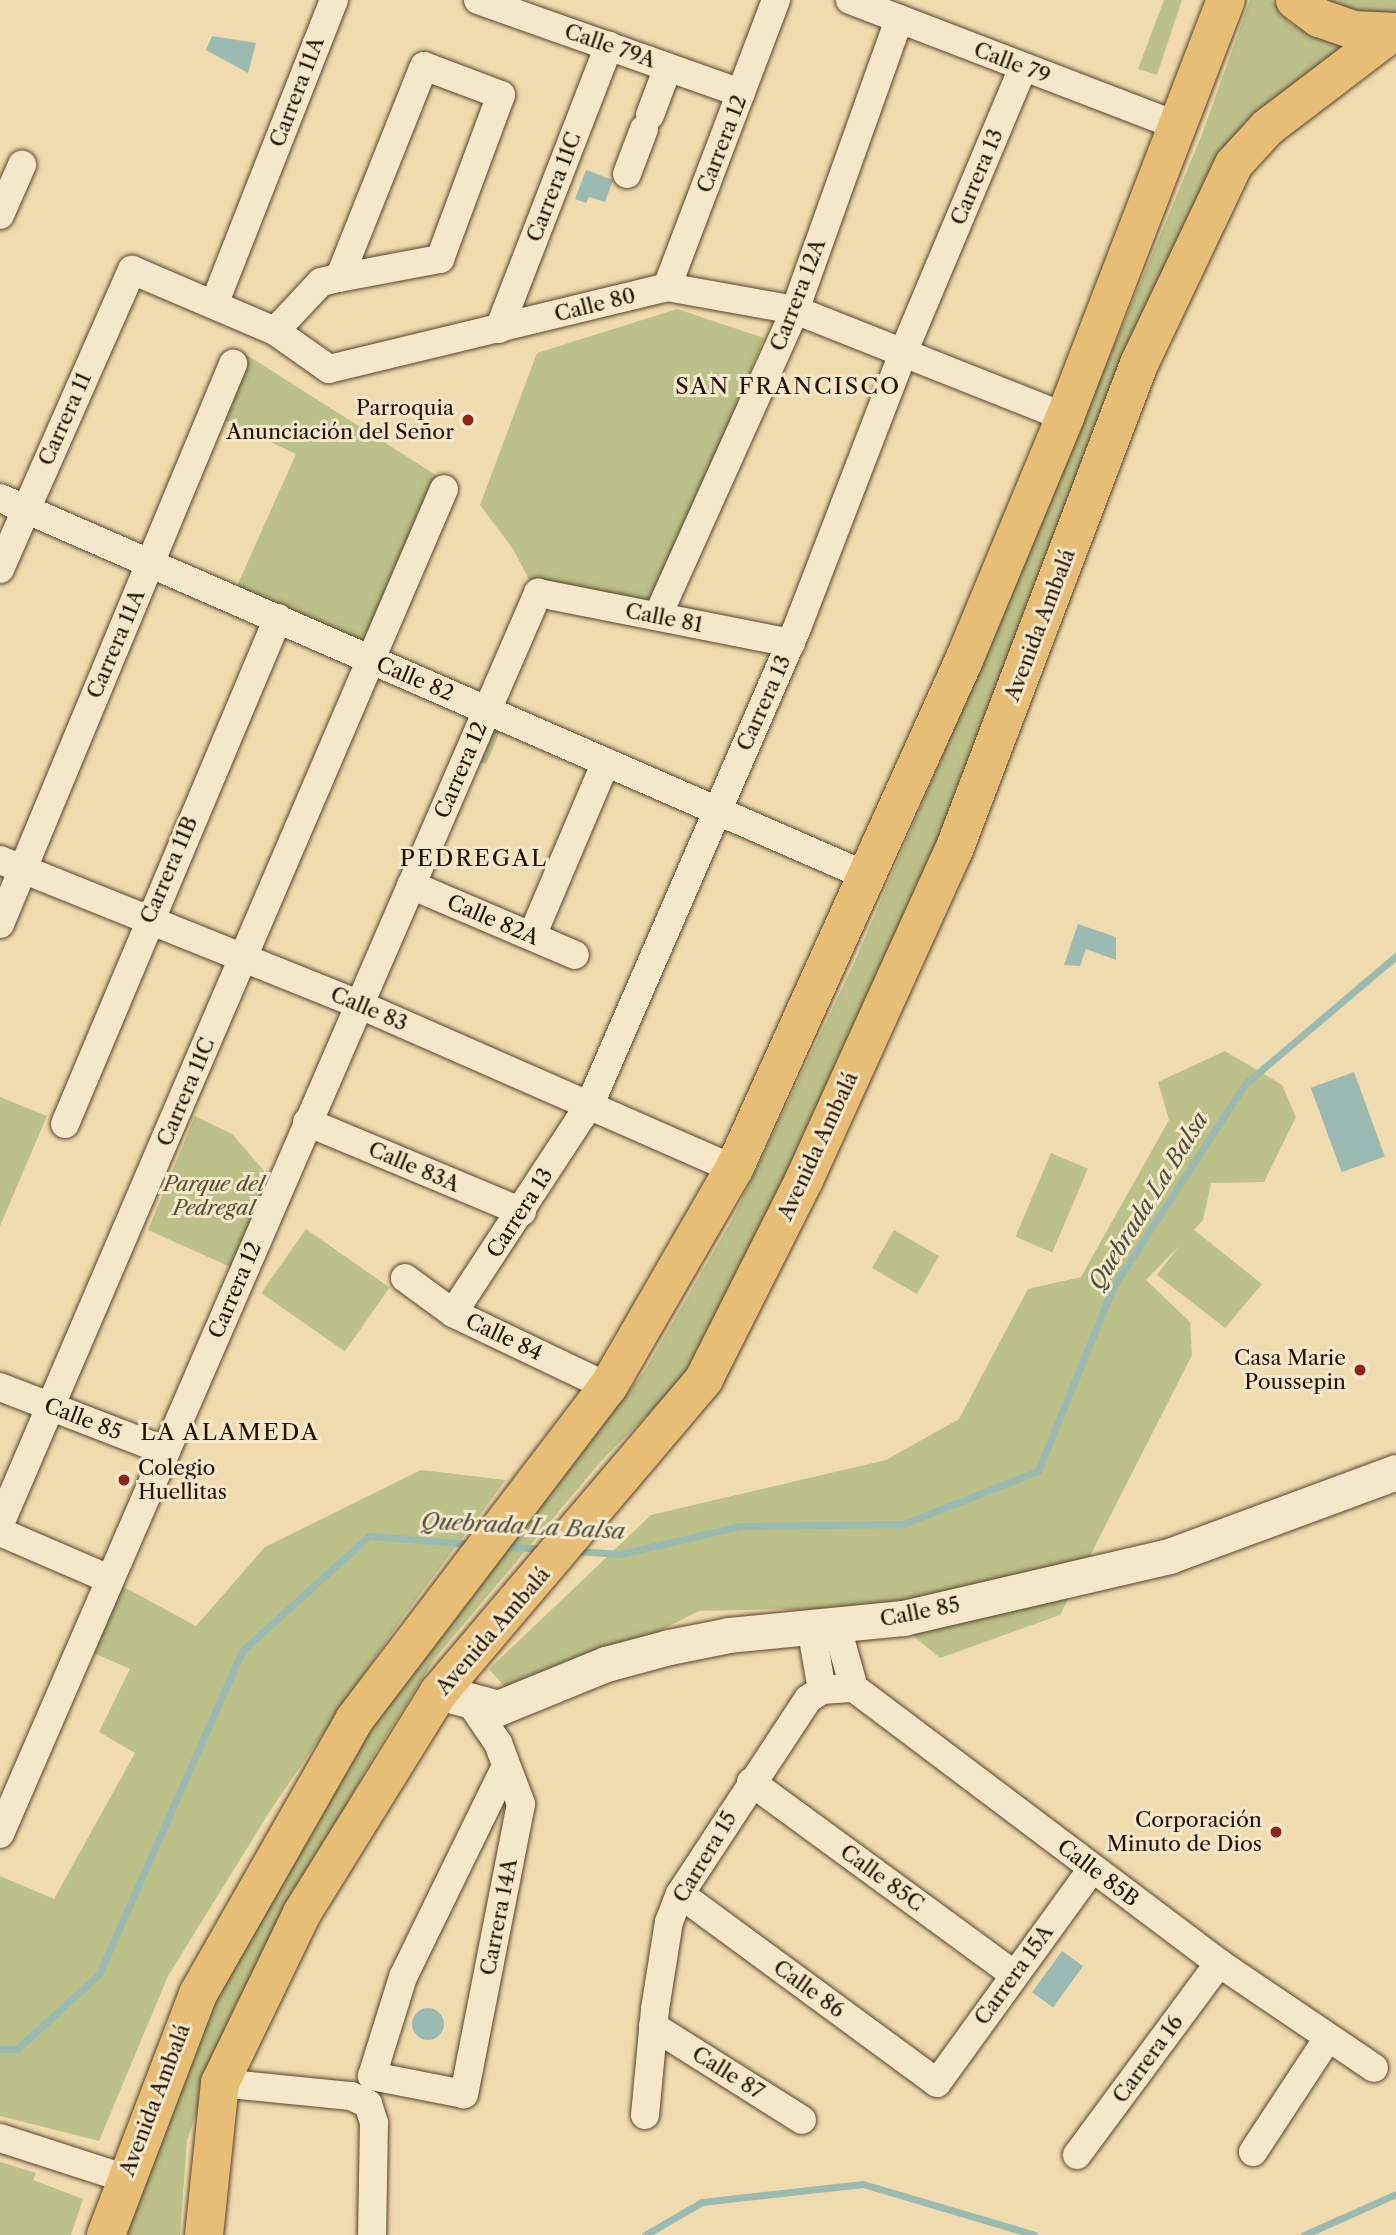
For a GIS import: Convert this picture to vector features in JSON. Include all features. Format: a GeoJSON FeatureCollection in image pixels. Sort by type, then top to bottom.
{"type":"FeatureCollection","features":[{"type":"Feature","properties":{"kind":"main road","name":"Avenida Ambalá"},"geometry":{"type":"LineString","coordinates":[[106,2235],[124,2178],[198,1994],[354,1720],[608,1387],[734,1169],[869,877],[1065,417],[1175,125],[1226,0]]}},
{"type":"Feature","properties":{"kind":"main road"},"geometry":{"type":"LineString","coordinates":[[1295,0],[1319,18],[1353,30],[1393,33]]}},
{"type":"Feature","properties":{"kind":"main road","name":"Avenida Ambalá"},"geometry":{"type":"LineString","coordinates":[[204,2235],[220,2083],[302,1913],[454,1697],[510,1609],[589,1520],[705,1379],[804,1180],[954,850],[1139,364],[1234,164],[1268,127],[1393,33]]}},
{"type":"Feature","properties":{"kind":"street","name":"Carrera 11A"},"geometry":{"type":"LineString","coordinates":[[215,302],[334,0]]}},
{"type":"Feature","properties":{"kind":"street","name":"Calle 79A"},"geometry":{"type":"LineString","coordinates":[[478,0],[741,93]]}},
{"type":"Feature","properties":{"kind":"street","name":"Carrera 12"},"geometry":{"type":"LineString","coordinates":[[667,287],[776,0]]}},
{"type":"Feature","properties":{"kind":"street","name":"Calle 79"},"geometry":{"type":"LineString","coordinates":[[850,0],[1175,125]]}},
{"type":"Feature","properties":{"kind":"street","name":"Carrera 12A"},"geometry":{"type":"LineString","coordinates":[[663,604],[795,310],[899,19]]}},
{"type":"Feature","properties":{"kind":"street","name":"Carrera 11C"},"geometry":{"type":"LineString","coordinates":[[499,329],[609,46]]}},
{"type":"Feature","properties":{"kind":"street"},"geometry":{"type":"LineString","coordinates":[[275,331],[321,282],[440,259],[501,95],[424,66],[339,278]]}},
{"type":"Feature","properties":{"kind":"street"},"geometry":{"type":"LineString","coordinates":[[627,174],[668,66]]}},
{"type":"Feature","properties":{"kind":"street","name":"Carrera 13"},"geometry":{"type":"LineString","coordinates":[[453,1313],[522,1212],[590,1104],[791,643],[903,353],[1023,67]]}},
{"type":"Feature","properties":{"kind":"street"},"geometry":{"type":"LineString","coordinates":[[0,214],[22,165]]}},
{"type":"Feature","properties":{"kind":"street","name":"Calle 80"},"geometry":{"type":"LineString","coordinates":[[132,270],[215,302],[275,331],[329,369],[667,287],[795,310],[1065,417]]}},
{"type":"Feature","properties":{"kind":"street","name":"Carrera 11"},"geometry":{"type":"LineString","coordinates":[[0,569],[13,503],[132,270]]}},
{"type":"Feature","properties":{"kind":"street","name":"Carrera 11A"},"geometry":{"type":"LineString","coordinates":[[0,924],[11,864],[150,563],[233,364]]}},
{"type":"Feature","properties":{"kind":"street","name":"Carrera 11C"},"geometry":{"type":"LineString","coordinates":[[0,1524],[444,489]]}},
{"type":"Feature","properties":{"kind":"street","name":"Calle 82"},"geometry":{"type":"LineString","coordinates":[[13,503],[869,877]]}},
{"type":"Feature","properties":{"kind":"street","name":"Carrera 12"},"geometry":{"type":"LineString","coordinates":[[0,1833],[538,593]]}},
{"type":"Feature","properties":{"kind":"street","name":"Calle 81"},"geometry":{"type":"LineString","coordinates":[[538,593],[791,643]]}},
{"type":"Feature","properties":{"kind":"street","name":"Carrera 11B"},"geometry":{"type":"LineString","coordinates":[[65,1124],[148,919],[278,618]]}},
{"type":"Feature","properties":{"kind":"street"},"geometry":{"type":"LineString","coordinates":[[532,936],[606,762]]}},
{"type":"Feature","properties":{"kind":"street","name":"Calle 83"},"geometry":{"type":"LineString","coordinates":[[11,864],[245,956],[734,1169]]}},
{"type":"Feature","properties":{"kind":"street","name":"Calle 82A"},"geometry":{"type":"LineString","coordinates":[[411,885],[575,955]]}},
{"type":"Feature","properties":{"kind":"street","name":"Calle 83A"},"geometry":{"type":"LineString","coordinates":[[307,1122],[522,1212]]}},
{"type":"Feature","properties":{"kind":"street","name":"Calle 84"},"geometry":{"type":"LineString","coordinates":[[405,1278],[453,1313],[608,1387]]}},
{"type":"Feature","properties":{"kind":"street","name":"Calle 85"},"geometry":{"type":"LineString","coordinates":[[0,1387],[166,1451]]}},
{"type":"Feature","properties":{"kind":"street","name":"Calle 85"},"geometry":{"type":"LineString","coordinates":[[454,1697],[498,1708],[516,1704],[606,1664],[669,1647],[729,1635],[903,1618],[1169,1556],[1396,1472]]}},
{"type":"Feature","properties":{"kind":"street"},"geometry":{"type":"LineString","coordinates":[[0,1532],[109,1579]]}},
{"type":"Feature","properties":{"kind":"street"},"geometry":{"type":"LineString","coordinates":[[823,1626],[853,1688],[822,1690],[823,1626]]}},
{"type":"Feature","properties":{"kind":"street","name":"Calle 85B"},"geometry":{"type":"LineString","coordinates":[[853,1688],[1219,1963],[1374,2068]]}},
{"type":"Feature","properties":{"kind":"street","name":"Carrera 15"},"geometry":{"type":"LineString","coordinates":[[645,2115],[653,2026],[669,1922],[680,1894],[751,1782],[808,1699],[822,1690]]}},
{"type":"Feature","properties":{"kind":"street","name":"Carrera 14A"},"geometry":{"type":"LineString","coordinates":[[454,1697],[502,1754],[521,1804],[464,2094],[372,2076],[403,1976],[502,1754]]}},
{"type":"Feature","properties":{"kind":"street","name":"Calle 85C"},"geometry":{"type":"LineString","coordinates":[[751,1782],[1013,1974]]}},
{"type":"Feature","properties":{"kind":"street","name":"Carrera 15A"},"geometry":{"type":"LineString","coordinates":[[937,2083],[1013,1974],[1092,1869]]}},
{"type":"Feature","properties":{"kind":"street","name":"Calle 86"},"geometry":{"type":"LineString","coordinates":[[680,1894],[937,2083]]}},
{"type":"Feature","properties":{"kind":"street","name":"Carrera 16"},"geometry":{"type":"LineString","coordinates":[[1077,2155],[1219,1963]]}},
{"type":"Feature","properties":{"kind":"street","name":"Calle 87"},"geometry":{"type":"LineString","coordinates":[[653,2026],[802,2120]]}},
{"type":"Feature","properties":{"kind":"street"},"geometry":{"type":"LineString","coordinates":[[1253,2152],[1328,2038]]}},
{"type":"Feature","properties":{"kind":"street"},"geometry":{"type":"LineString","coordinates":[[220,2083],[351,2096],[368,2104],[374,2123],[372,2235]]}},
{"type":"Feature","properties":{"kind":"street"},"geometry":{"type":"LineString","coordinates":[[0,2138],[124,2178]]}},
{"type":"Feature","properties":{"kind":"green space"},"geometry":{"type":"Polygon","coordinates":[[[1164,0],[1182,0],[1157,75],[1138,69],[1164,0]]]}},
{"type":"Feature","properties":{"kind":"green space"},"geometry":{"type":"Polygon","coordinates":[[[1250,0],[1271,0],[1291,24],[1342,46],[1225,152],[935,851],[785,1181],[691,1371],[603,1459],[436,1657],[376,1752],[233,2010],[187,2140],[180,2235],[125,2235],[224,1976],[368,1720],[644,1372],[733,1218],[855,961],[991,642],[1201,137],[1250,0]]]}},
{"type":"Feature","properties":{"kind":"green space"},"geometry":{"type":"Polygon","coordinates":[[[1319,0],[1396,0],[1396,18],[1367,19],[1319,0]]]}},
{"type":"Feature","properties":{"kind":"green space"},"geometry":{"type":"Polygon","coordinates":[[[677,309],[764,338],[650,616],[533,587],[513,549],[480,505],[537,353],[677,309]]]}},
{"type":"Feature","properties":{"kind":"green space"},"geometry":{"type":"Polygon","coordinates":[[[242,352],[439,477],[368,648],[237,586],[296,454],[218,417],[242,352]]]}},
{"type":"Feature","properties":{"kind":"green space"},"geometry":{"type":"Polygon","coordinates":[[[491,717],[504,722],[486,764],[475,760],[491,717]]]}},
{"type":"Feature","properties":{"kind":"green space"},"geometry":{"type":"Polygon","coordinates":[[[1225,1051],[1282,1085],[1296,1117],[1264,1182],[1211,1183],[1203,1220],[1194,1230],[1262,1284],[1225,1328],[1157,1275],[1179,1246],[1146,1280],[1190,1322],[1192,1355],[1060,1615],[940,1658],[893,1619],[781,1609],[699,1611],[518,1702],[489,1669],[651,1515],[886,1460],[959,1419],[1028,1289],[1081,1277],[1169,1120],[1158,1082],[1225,1051]]]}},
{"type":"Feature","properties":{"kind":"green space"},"geometry":{"type":"Polygon","coordinates":[[[0,1097],[47,1116],[0,1226],[0,1097]]]}},
{"type":"Feature","properties":{"kind":"green space","name":"Parque del Pedregal"},"geometry":{"type":"Polygon","coordinates":[[[195,1116],[232,1134],[273,1181],[235,1269],[148,1230],[195,1116]]]}},
{"type":"Feature","properties":{"kind":"green space"},"geometry":{"type":"Polygon","coordinates":[[[1051,1153],[1088,1169],[1052,1252],[1015,1237],[1051,1153]]]}},
{"type":"Feature","properties":{"kind":"green space"},"geometry":{"type":"Polygon","coordinates":[[[306,1229],[390,1288],[345,1351],[261,1293],[306,1229]]]}},
{"type":"Feature","properties":{"kind":"green space"},"geometry":{"type":"Polygon","coordinates":[[[894,1230],[939,1256],[917,1294],[872,1268],[894,1230]]]}},
{"type":"Feature","properties":{"kind":"green space"},"geometry":{"type":"Polygon","coordinates":[[[421,1470],[506,1480],[403,1617],[272,1808],[168,1976],[99,2141],[0,2116],[0,1876],[54,1899],[135,1753],[99,1732],[130,1669],[80,1647],[109,1579],[196,1626],[265,1547],[421,1470]]]}},
{"type":"Feature","properties":{"kind":"green space"},"geometry":{"type":"Polygon","coordinates":[[[0,2162],[36,2173],[33,2180],[83,2199],[71,2235],[0,2235],[0,2162]]]}},
{"type":"Feature","properties":{"kind":"water"},"geometry":{"type":"Polygon","coordinates":[[[212,36],[256,43],[248,73],[206,50],[212,36]]]}},
{"type":"Feature","properties":{"kind":"water"},"geometry":{"type":"Polygon","coordinates":[[[586,170],[613,180],[605,202],[589,197],[586,203],[575,199],[586,170]]]}},
{"type":"Feature","properties":{"kind":"water"},"geometry":{"type":"Polygon","coordinates":[[[1078,924],[1116,937],[1116,960],[1086,949],[1080,966],[1064,965],[1078,924]]]}},
{"type":"Feature","properties":{"kind":"water"},"geometry":{"type":"Polygon","coordinates":[[[1354,1072],[1385,1157],[1342,1172],[1311,1088],[1354,1072]]]}},
{"type":"Feature","properties":{"kind":"water"},"geometry":{"type":"Polygon","coordinates":[[[1062,1951],[1083,1966],[1053,2008],[1032,1992],[1062,1951]]]}},
{"type":"Feature","properties":{"kind":"water"},"geometry":{"type":"Polygon","coordinates":[[[428,2008],[439,2013],[444,2024],[439,2035],[428,2040],[417,2035],[412,2024],[417,2013],[428,2008]]]}},
{"type":"Feature","properties":{"kind":"waterway","name":"Quebrada La Balsa"},"geometry":{"type":"LineString","coordinates":[[575,1551],[621,1554],[740,1526],[903,1524],[1038,1471],[1113,1287],[1245,1084],[1396,956]]}},
{"type":"Feature","properties":{"kind":"waterway","name":"Quebrada La Balsa"},"geometry":{"type":"LineString","coordinates":[[0,2049],[17,2049],[99,1974],[242,1651],[369,1536],[472,1544]]}},
{"type":"Feature","properties":{"kind":"waterway","name":"Quebrada La Balsa"},"geometry":{"type":"LineString","coordinates":[[501,1546],[545,1549]]}},
{"type":"Feature","properties":{"kind":"waterway"},"geometry":{"type":"LineString","coordinates":[[645,2235],[702,2202],[863,2184],[1035,2235]]}},
{"type":"Feature","properties":{"kind":"waterway"},"geometry":{"type":"LineString","coordinates":[[1304,2235],[1396,2194]]}},
{"type":"Feature","properties":{"kind":"place","name":"Parroquia Anunciación del Señor"},"geometry":{"type":"Point","coordinates":[468,420]}},
{"type":"Feature","properties":{"kind":"place","name":"Casa Marie Poussepin"},"geometry":{"type":"Point","coordinates":[1360,1370]}},
{"type":"Feature","properties":{"kind":"place","name":"Colegio Huellitas"},"geometry":{"type":"Point","coordinates":[124,1480]}},
{"type":"Feature","properties":{"kind":"place","name":"Corporación Minuto de Dios"},"geometry":{"type":"Point","coordinates":[1276,1832]}},
{"type":"Feature","properties":{"kind":"district","name":"SAN FRANCISCO"},"geometry":{"type":"Point","coordinates":[788,386]}},
{"type":"Feature","properties":{"kind":"district","name":"PEDREGAL"},"geometry":{"type":"Point","coordinates":[474,858]}},
{"type":"Feature","properties":{"kind":"district","name":"LA ALAMEDA"},"geometry":{"type":"Point","coordinates":[230,1432]}}]}
